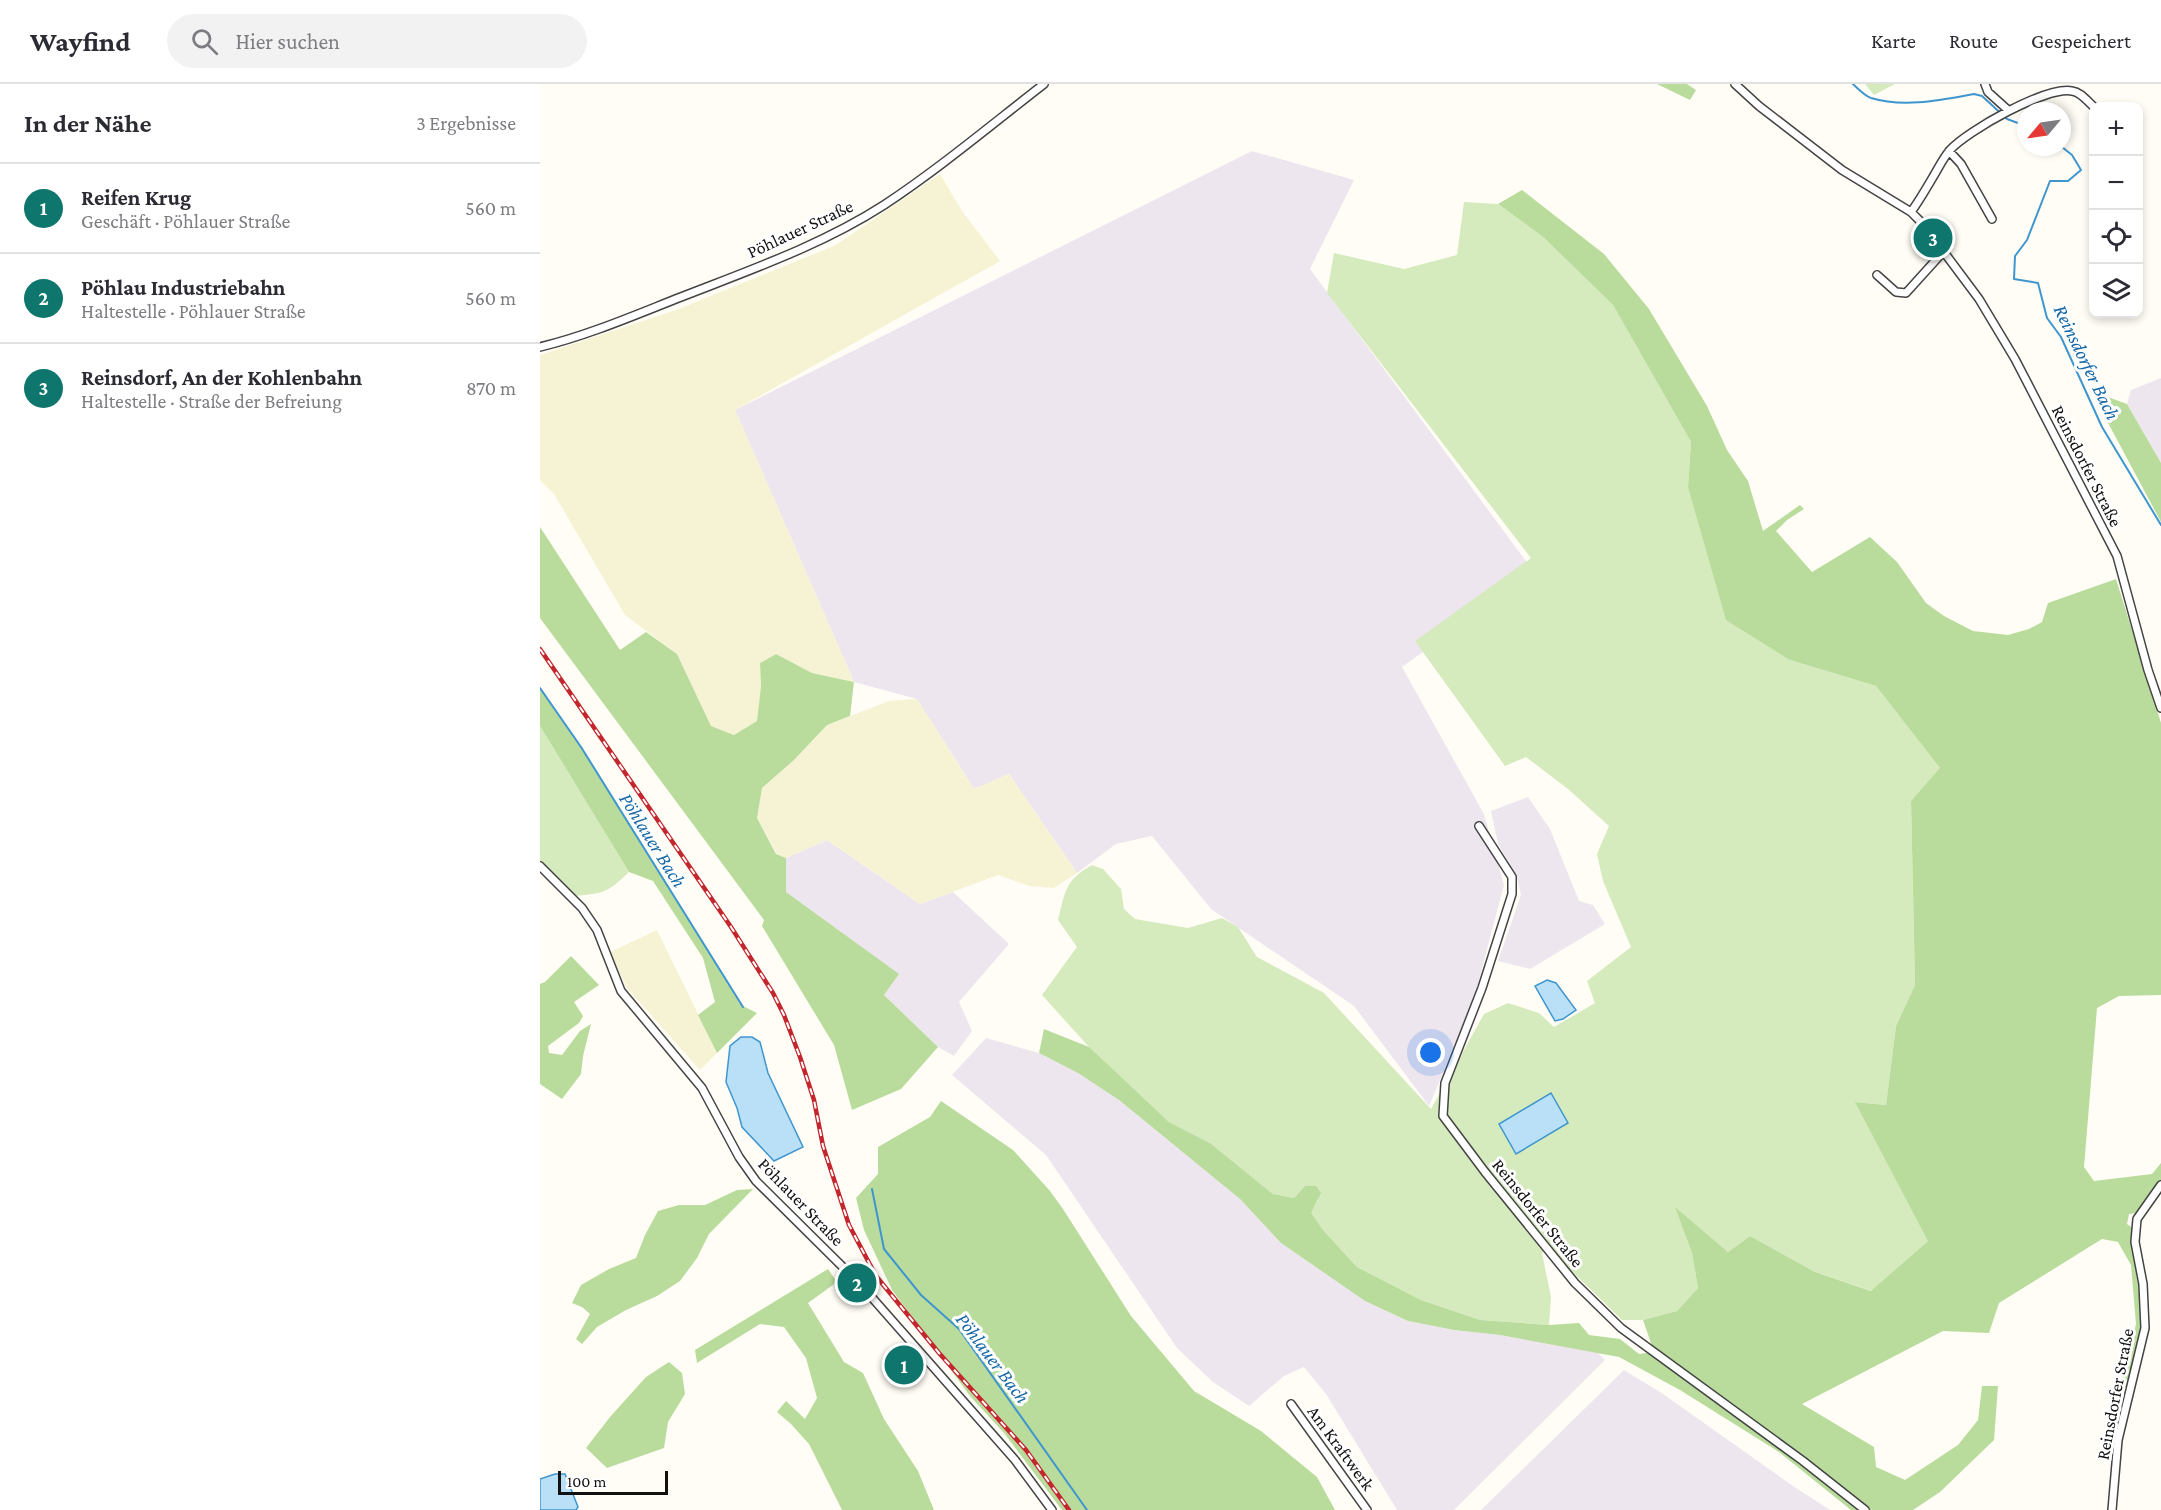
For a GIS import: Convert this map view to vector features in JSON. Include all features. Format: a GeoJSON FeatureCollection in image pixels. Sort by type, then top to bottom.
{"type":"FeatureCollection","features":[{"type":"Feature","properties":{"kind":"street","name":"Pöhlauer Straße"},"geometry":{"type":"LineString","coordinates":[[540,347],[571,339],[731,278],[844,228],[883,206],[940,166],[1044,84]]}},
{"type":"Feature","properties":{"kind":"street","name":"Reinsdorfer Straße"},"geometry":{"type":"LineString","coordinates":[[1735,84],[1759,106],[1842,170],[1911,212],[1923,224],[1979,299],[2015,359],[2116,556],[2161,708]]}},
{"type":"Feature","properties":{"kind":"street"},"geometry":{"type":"LineString","coordinates":[[1984,84],[1988,92],[2008,110]]}},
{"type":"Feature","properties":{"kind":"street"},"geometry":{"type":"LineString","coordinates":[[1911,212],[1949,151],[1968,134],[2008,110],[2056,91],[2072,91],[2089,102]]}},
{"type":"Feature","properties":{"kind":"street"},"geometry":{"type":"LineString","coordinates":[[1949,151],[1961,164],[1992,219]]}},
{"type":"Feature","properties":{"kind":"street"},"geometry":{"type":"LineString","coordinates":[[1877,275],[1896,292],[1906,293],[1946,254]]}},
{"type":"Feature","properties":{"kind":"street","name":"Reinsdorfer Straße"},"geometry":{"type":"LineString","coordinates":[[1479,826],[1512,877],[1512,894],[1482,988],[1445,1083],[1443,1116],[1575,1283],[1621,1328],[1803,1461],[1865,1510]]}},
{"type":"Feature","properties":{"kind":"street","name":"Pöhlauer Straße"},"geometry":{"type":"LineString","coordinates":[[540,866],[582,908],[597,930],[621,991],[702,1088],[739,1157],[756,1181],[860,1284],[1015,1460],[1052,1510]]}},
{"type":"Feature","properties":{"kind":"street","name":"Reinsdorfer Straße"},"geometry":{"type":"LineString","coordinates":[[2112,1510],[2118,1440],[2145,1328],[2143,1284],[2135,1242],[2137,1218],[2161,1185]]}},
{"type":"Feature","properties":{"kind":"street","name":"Am Kraftwerk"},"geometry":{"type":"LineString","coordinates":[[1291,1404],[1367,1510]]}},
{"type":"Feature","properties":{"kind":"shaded area"},"geometry":{"type":"Polygon","coordinates":[[[1252,151],[1354,180],[1310,269],[1534,572],[1402,667],[1484,814],[1504,885],[1473,1002],[1429,1106],[1354,1006],[1211,909],[1152,836],[1116,844],[1077,873],[1009,774],[974,789],[917,699],[854,682],[735,410],[1252,151]]]}},
{"type":"Feature","properties":{"kind":"shaded area"},"geometry":{"type":"Polygon","coordinates":[[[940,174],[962,211],[1000,261],[735,410],[854,682],[812,673],[776,654],[760,663],[761,686],[757,721],[734,735],[711,726],[677,654],[625,615],[554,494],[540,480],[540,355],[679,309],[836,245],[940,174]]]}},
{"type":"Feature","properties":{"kind":"shaded area"},"geometry":{"type":"Polygon","coordinates":[[[2161,378],[2161,463],[2127,404],[2131,390],[2161,378]]]}},
{"type":"Feature","properties":{"kind":"shaded area"},"geometry":{"type":"Polygon","coordinates":[[[917,699],[974,789],[1009,774],[1077,873],[1054,888],[1029,886],[998,875],[920,904],[827,840],[786,858],[777,854],[757,818],[762,788],[794,760],[827,725],[889,701],[917,699]]]}},
{"type":"Feature","properties":{"kind":"shaded area"},"geometry":{"type":"Polygon","coordinates":[[[1528,797],[1550,829],[1579,901],[1593,905],[1605,924],[1530,969],[1498,961],[1521,895],[1516,874],[1498,844],[1491,811],[1528,797]]]}},
{"type":"Feature","properties":{"kind":"shaded area"},"geometry":{"type":"Polygon","coordinates":[[[827,840],[920,904],[953,892],[1009,944],[959,1002],[972,1031],[954,1056],[938,1047],[884,995],[898,974],[786,892],[786,858],[827,840]]]}},
{"type":"Feature","properties":{"kind":"shaded area"},"geometry":{"type":"Polygon","coordinates":[[[657,930],[717,1053],[700,1070],[627,988],[610,952],[657,930]]]}},
{"type":"Feature","properties":{"kind":"shaded area"},"geometry":{"type":"Polygon","coordinates":[[[986,1038],[1039,1053],[1078,1073],[1119,1100],[1240,1199],[1281,1243],[1365,1301],[1408,1321],[1597,1352],[1605,1360],[1454,1510],[1397,1510],[1326,1394],[1304,1367],[1284,1376],[1249,1406],[1213,1382],[1177,1348],[1046,1155],[952,1075],[986,1038]]]}},
{"type":"Feature","properties":{"kind":"shaded area"},"geometry":{"type":"Polygon","coordinates":[[[1624,1370],[1663,1394],[1830,1510],[1481,1510],[1624,1370]]]}},
{"type":"Feature","properties":{"kind":"green space"},"geometry":{"type":"Polygon","coordinates":[[[1657,84],[1687,84],[1696,90],[1690,100],[1657,84]]]}},
{"type":"Feature","properties":{"kind":"green space"},"geometry":{"type":"Polygon","coordinates":[[[1865,84],[1895,84],[1874,95],[1865,84]]]}},
{"type":"Feature","properties":{"kind":"green space"},"geometry":{"type":"Polygon","coordinates":[[[1522,190],[1604,254],[1649,309],[1707,406],[1727,450],[1748,481],[1763,531],[1800,505],[1804,509],[1787,520],[1776,531],[1812,572],[1870,537],[1897,562],[1926,603],[1944,616],[1973,631],[2008,635],[2029,629],[2042,622],[2048,603],[2116,579],[2161,723],[2161,995],[2119,996],[2097,1008],[2084,1167],[2094,1181],[2152,1174],[2161,1163],[2161,1181],[2137,1213],[2129,1214],[2127,1224],[2134,1229],[2134,1254],[2142,1317],[2138,1348],[2122,1406],[2117,1404],[2136,1324],[2131,1265],[2118,1242],[2102,1239],[1999,1303],[1989,1333],[1943,1331],[1802,1404],[1874,1447],[1876,1467],[1905,1480],[1958,1445],[1978,1420],[1982,1386],[1998,1386],[1994,1440],[1940,1492],[1913,1510],[1851,1510],[1779,1452],[1680,1390],[1619,1357],[1408,1321],[1365,1301],[1281,1243],[1240,1199],[1119,1100],[1078,1073],[1039,1053],[1044,1029],[1089,1047],[1169,1122],[1210,1143],[1273,1194],[1294,1198],[1305,1186],[1316,1186],[1321,1193],[1311,1213],[1323,1230],[1357,1267],[1421,1300],[1480,1320],[1549,1325],[1579,1323],[1589,1335],[1620,1339],[1639,1354],[1654,1352],[1643,1320],[1677,1311],[1698,1288],[1692,1253],[1675,1207],[1728,1252],[1750,1236],[1815,1272],[1871,1291],[1928,1241],[1855,1102],[1886,1105],[1896,1026],[1915,985],[1911,801],[1940,768],[1876,686],[1790,660],[1726,620],[1688,487],[1691,442],[1613,305],[1543,237],[1498,204],[1522,190]]]}},
{"type":"Feature","properties":{"kind":"green space"},"geometry":{"type":"Polygon","coordinates":[[[1464,202],[1498,204],[1543,237],[1613,305],[1691,442],[1688,487],[1790,660],[1876,686],[1941,769],[1911,801],[1915,985],[1896,1026],[1886,1105],[1856,1102],[1929,1240],[1872,1291],[1815,1272],[1750,1236],[1728,1252],[1676,1208],[1692,1253],[1698,1288],[1677,1311],[1643,1320],[1622,1320],[1548,1248],[1542,1253],[1551,1297],[1549,1325],[1480,1320],[1421,1300],[1357,1267],[1310,1213],[1318,1200],[1305,1186],[1294,1198],[1273,1194],[1210,1143],[1169,1122],[1098,1057],[1042,995],[1077,947],[1058,920],[1062,902],[1071,882],[1092,865],[1103,869],[1121,889],[1124,909],[1135,919],[1188,928],[1222,918],[1238,927],[1257,957],[1324,993],[1431,1109],[1484,1014],[1508,1003],[1539,1013],[1554,1027],[1595,1003],[1587,981],[1631,947],[1603,881],[1597,854],[1609,826],[1568,789],[1526,757],[1505,766],[1415,641],[1531,558],[1327,293],[1334,253],[1404,269],[1457,255],[1464,202]]]}},
{"type":"Feature","properties":{"kind":"green space"},"geometry":{"type":"Polygon","coordinates":[[[2091,391],[2127,404],[2161,463],[2161,522],[2091,391]]]}},
{"type":"Feature","properties":{"kind":"green space"},"geometry":{"type":"Polygon","coordinates":[[[540,527],[620,650],[646,632],[677,654],[711,726],[734,735],[757,721],[761,686],[760,663],[776,654],[812,673],[854,682],[850,716],[827,725],[794,760],[762,788],[757,818],[776,854],[786,858],[786,892],[899,974],[884,995],[938,1047],[901,1089],[852,1110],[834,1045],[762,926],[764,920],[540,618],[540,527]]]}},
{"type":"Feature","properties":{"kind":"green space"},"geometry":{"type":"Polygon","coordinates":[[[540,688],[581,747],[743,1006],[757,1013],[717,1053],[698,1015],[715,1002],[703,958],[653,881],[629,872],[540,726],[540,688]]]}},
{"type":"Feature","properties":{"kind":"green space"},"geometry":{"type":"Polygon","coordinates":[[[540,726],[629,872],[605,891],[574,896],[540,861],[540,726]]]}},
{"type":"Feature","properties":{"kind":"green space"},"geometry":{"type":"Polygon","coordinates":[[[571,956],[599,985],[574,1002],[583,1016],[579,1023],[548,1046],[549,1053],[562,1055],[580,1031],[591,1024],[581,1074],[562,1099],[540,1084],[540,984],[545,982],[571,956]]]}},
{"type":"Feature","properties":{"kind":"green space"},"geometry":{"type":"Polygon","coordinates":[[[941,1101],[1013,1150],[1050,1191],[1131,1316],[1194,1391],[1261,1431],[1317,1477],[1335,1510],[1062,1510],[1004,1433],[970,1396],[892,1290],[864,1230],[856,1198],[878,1174],[878,1147],[930,1117],[941,1101]]]}},
{"type":"Feature","properties":{"kind":"green space"},"geometry":{"type":"Polygon","coordinates":[[[753,1189],[709,1234],[697,1258],[680,1281],[657,1296],[597,1327],[582,1344],[576,1339],[590,1314],[582,1307],[572,1303],[581,1285],[609,1269],[636,1258],[658,1211],[679,1205],[705,1205],[737,1190],[753,1189]]]}},
{"type":"Feature","properties":{"kind":"green space"},"geometry":{"type":"Polygon","coordinates":[[[828,1269],[837,1282],[808,1303],[844,1362],[863,1373],[884,1419],[918,1471],[934,1510],[842,1510],[809,1444],[777,1412],[786,1401],[805,1419],[817,1398],[806,1358],[784,1327],[760,1324],[697,1363],[695,1350],[828,1269]]]}},
{"type":"Feature","properties":{"kind":"green space"},"geometry":{"type":"Polygon","coordinates":[[[669,1362],[682,1373],[685,1394],[668,1422],[664,1448],[607,1468],[586,1448],[646,1377],[669,1362]]]}},
{"type":"Feature","properties":{"kind":"water"},"geometry":{"type":"Polygon","coordinates":[[[1547,980],[1556,983],[1576,1010],[1563,1019],[1555,1021],[1535,986],[1547,980]]]}},
{"type":"Feature","properties":{"kind":"water"},"geometry":{"type":"Polygon","coordinates":[[[741,1037],[752,1037],[760,1042],[768,1073],[803,1147],[774,1161],[742,1127],[726,1082],[730,1046],[741,1037]]]}},
{"type":"Feature","properties":{"kind":"water"},"geometry":{"type":"Polygon","coordinates":[[[1551,1093],[1568,1123],[1516,1154],[1499,1124],[1551,1093]]]}},
{"type":"Feature","properties":{"kind":"water"},"geometry":{"type":"Polygon","coordinates":[[[555,1474],[565,1474],[578,1507],[576,1510],[540,1510],[540,1479],[555,1474]]]}},
{"type":"Feature","properties":{"kind":"waterway","name":"Reinsdorfer Bach"},"geometry":{"type":"LineString","coordinates":[[1853,84],[1869,97],[1896,102],[1922,102],[1974,94],[1982,96],[2007,119],[2017,123]]}},
{"type":"Feature","properties":{"kind":"waterway","name":"Reinsdorfer Bach"},"geometry":{"type":"LineString","coordinates":[[2071,154],[2081,170],[2068,181],[2050,181],[2027,240],[2015,256],[2014,279],[2038,283],[2047,318],[2061,337],[2102,427],[2161,525]]}},
{"type":"Feature","properties":{"kind":"waterway","name":"Pöhlauer Bach"},"geometry":{"type":"LineString","coordinates":[[540,688],[581,747],[743,1007]]}},
{"type":"Feature","properties":{"kind":"waterway","name":"Pöhlauer Bach"},"geometry":{"type":"LineString","coordinates":[[872,1189],[884,1249],[921,1295],[959,1329],[1087,1510]]}},
{"type":"Feature","properties":{"kind":"railway"},"geometry":{"type":"LineString","coordinates":[[540,649],[731,927],[773,993],[800,1057],[814,1100],[823,1146],[849,1225],[876,1276],[939,1353],[1026,1450],[1069,1510]]}},
{"type":"Feature","properties":{"kind":"place","name":"Reinsdorf, An der Kohlenbahn"},"geometry":{"type":"Point","coordinates":[1933,238]}},
{"type":"Feature","properties":{"kind":"place","name":"Pöhlau Industriebahn"},"geometry":{"type":"Point","coordinates":[857,1283]}},
{"type":"Feature","properties":{"kind":"place","name":"Reifen Krug"},"geometry":{"type":"Point","coordinates":[904,1365]}}]}
